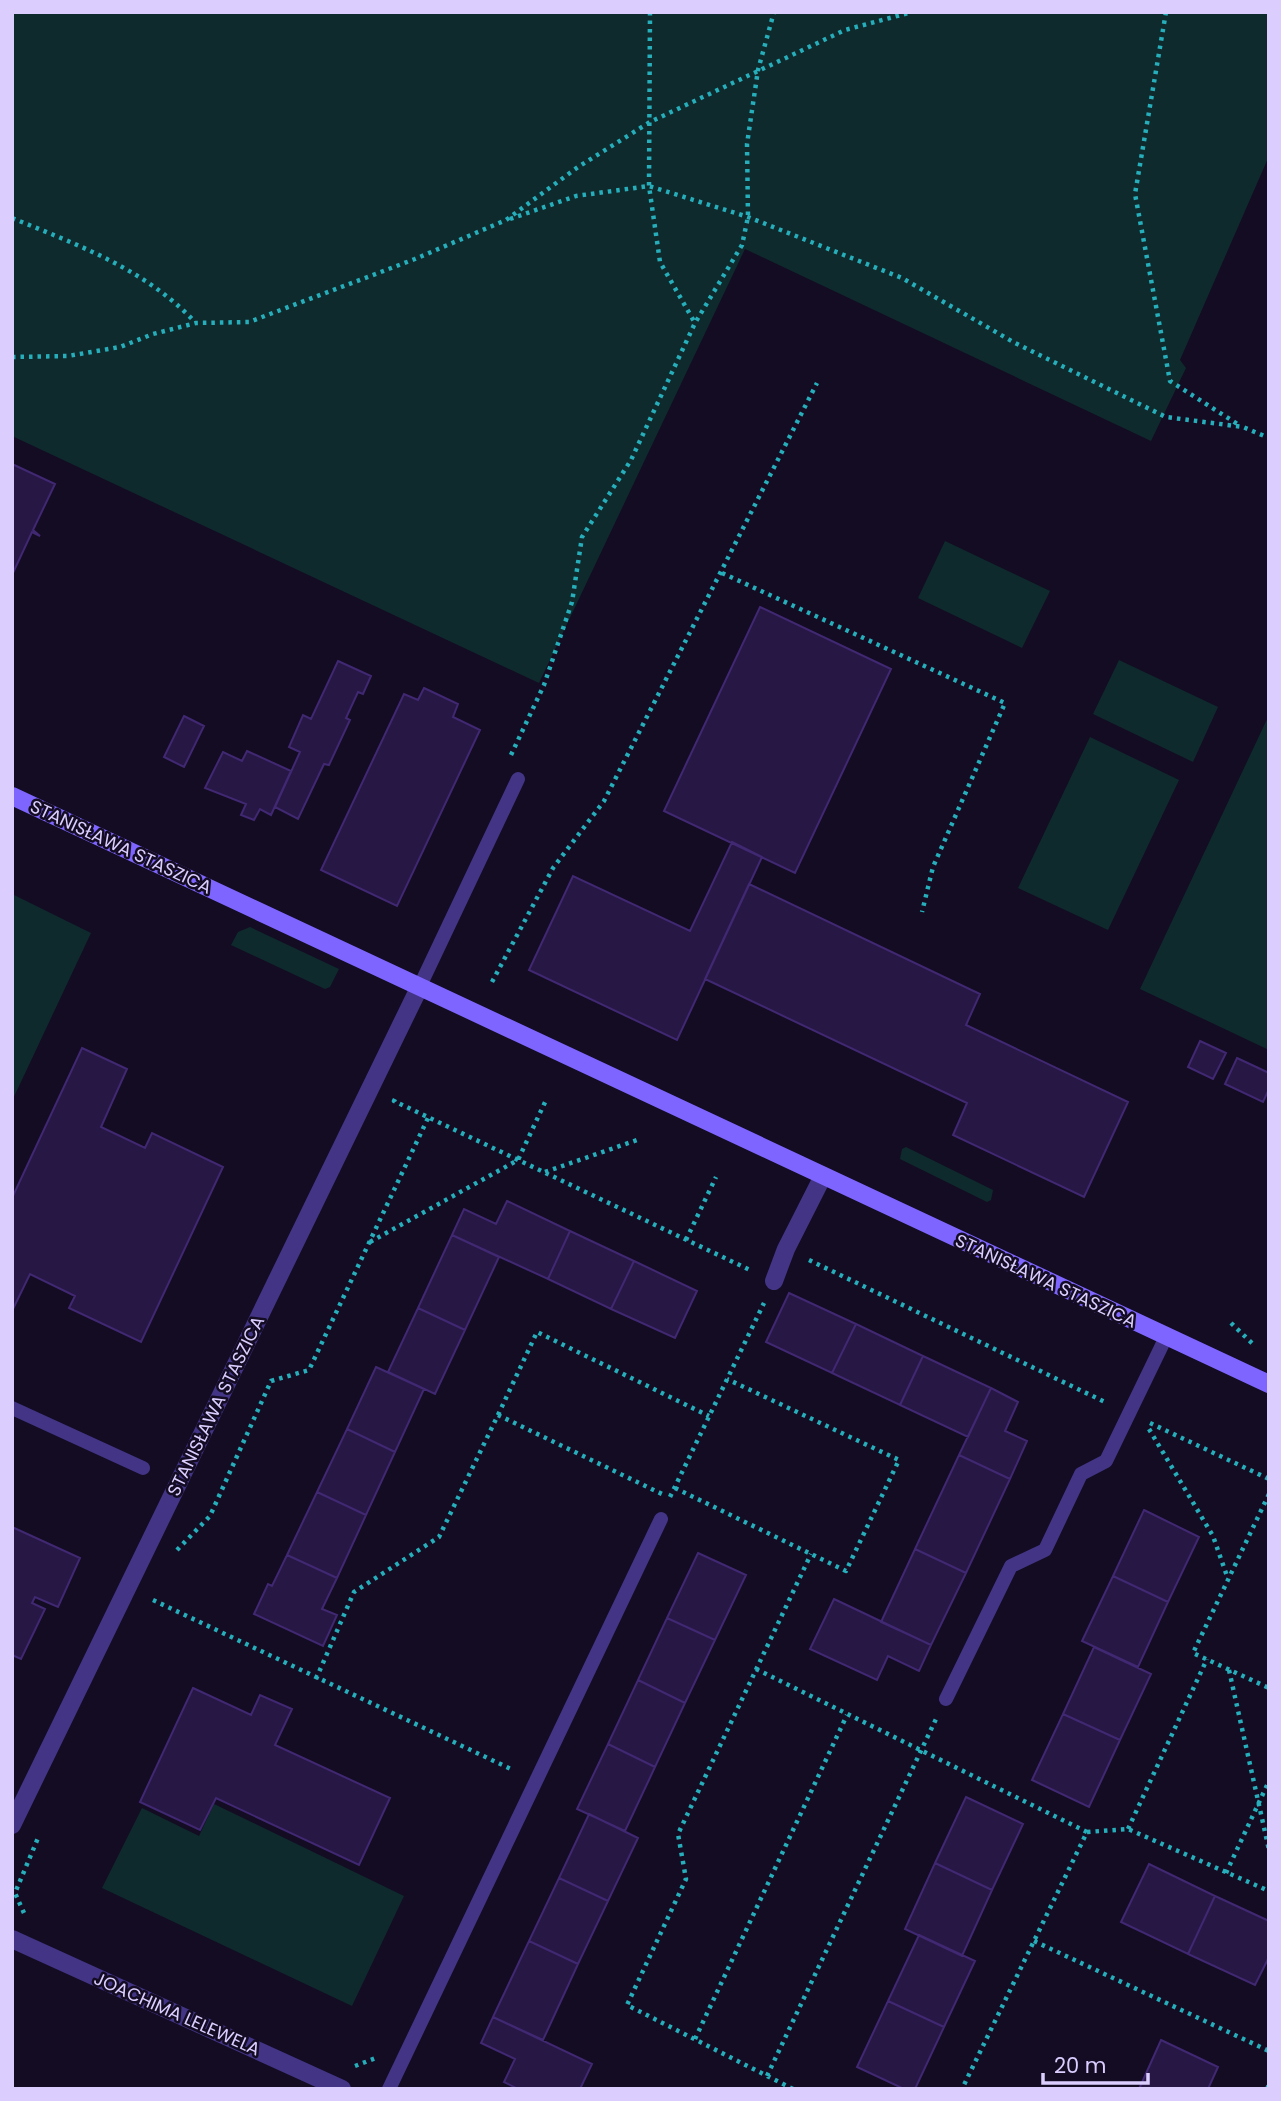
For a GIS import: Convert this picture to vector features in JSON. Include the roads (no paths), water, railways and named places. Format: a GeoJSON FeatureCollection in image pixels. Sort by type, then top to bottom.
{"type":"FeatureCollection","features":[{"type":"Feature","properties":{"kind":"street","name":"STANISŁAWA STASZICA"},"geometry":{"type":"LineString","coordinates":[[12,796],[1269,1384]]}},
{"type":"Feature","properties":{"kind":"street","name":"STANISŁAWA STASZICA"},"geometry":{"type":"LineString","coordinates":[[12,1825],[419,988]]}},
{"type":"Feature","properties":{"kind":"street"},"geometry":{"type":"LineString","coordinates":[[774,1281],[786,1249],[823,1176]]}},
{"type":"Feature","properties":{"kind":"street","name":"JOACHIMA LELEWELA"},"geometry":{"type":"LineString","coordinates":[[12,1939],[342,2089]]}},
{"type":"Feature","properties":{"kind":"lane"},"geometry":{"type":"LineString","coordinates":[[419,988],[515,785]]}},
{"type":"Feature","properties":{"kind":"lane"},"geometry":{"type":"LineString","coordinates":[[946,1699],[1011,1566],[1045,1550],[1081,1474],[1105,1461],[1166,1337]]}},
{"type":"Feature","properties":{"kind":"lane"},"geometry":{"type":"LineString","coordinates":[[12,1408],[142,1468]]}},
{"type":"Feature","properties":{"kind":"lane"},"geometry":{"type":"LineString","coordinates":[[389,2089],[661,1519]]}}]}
